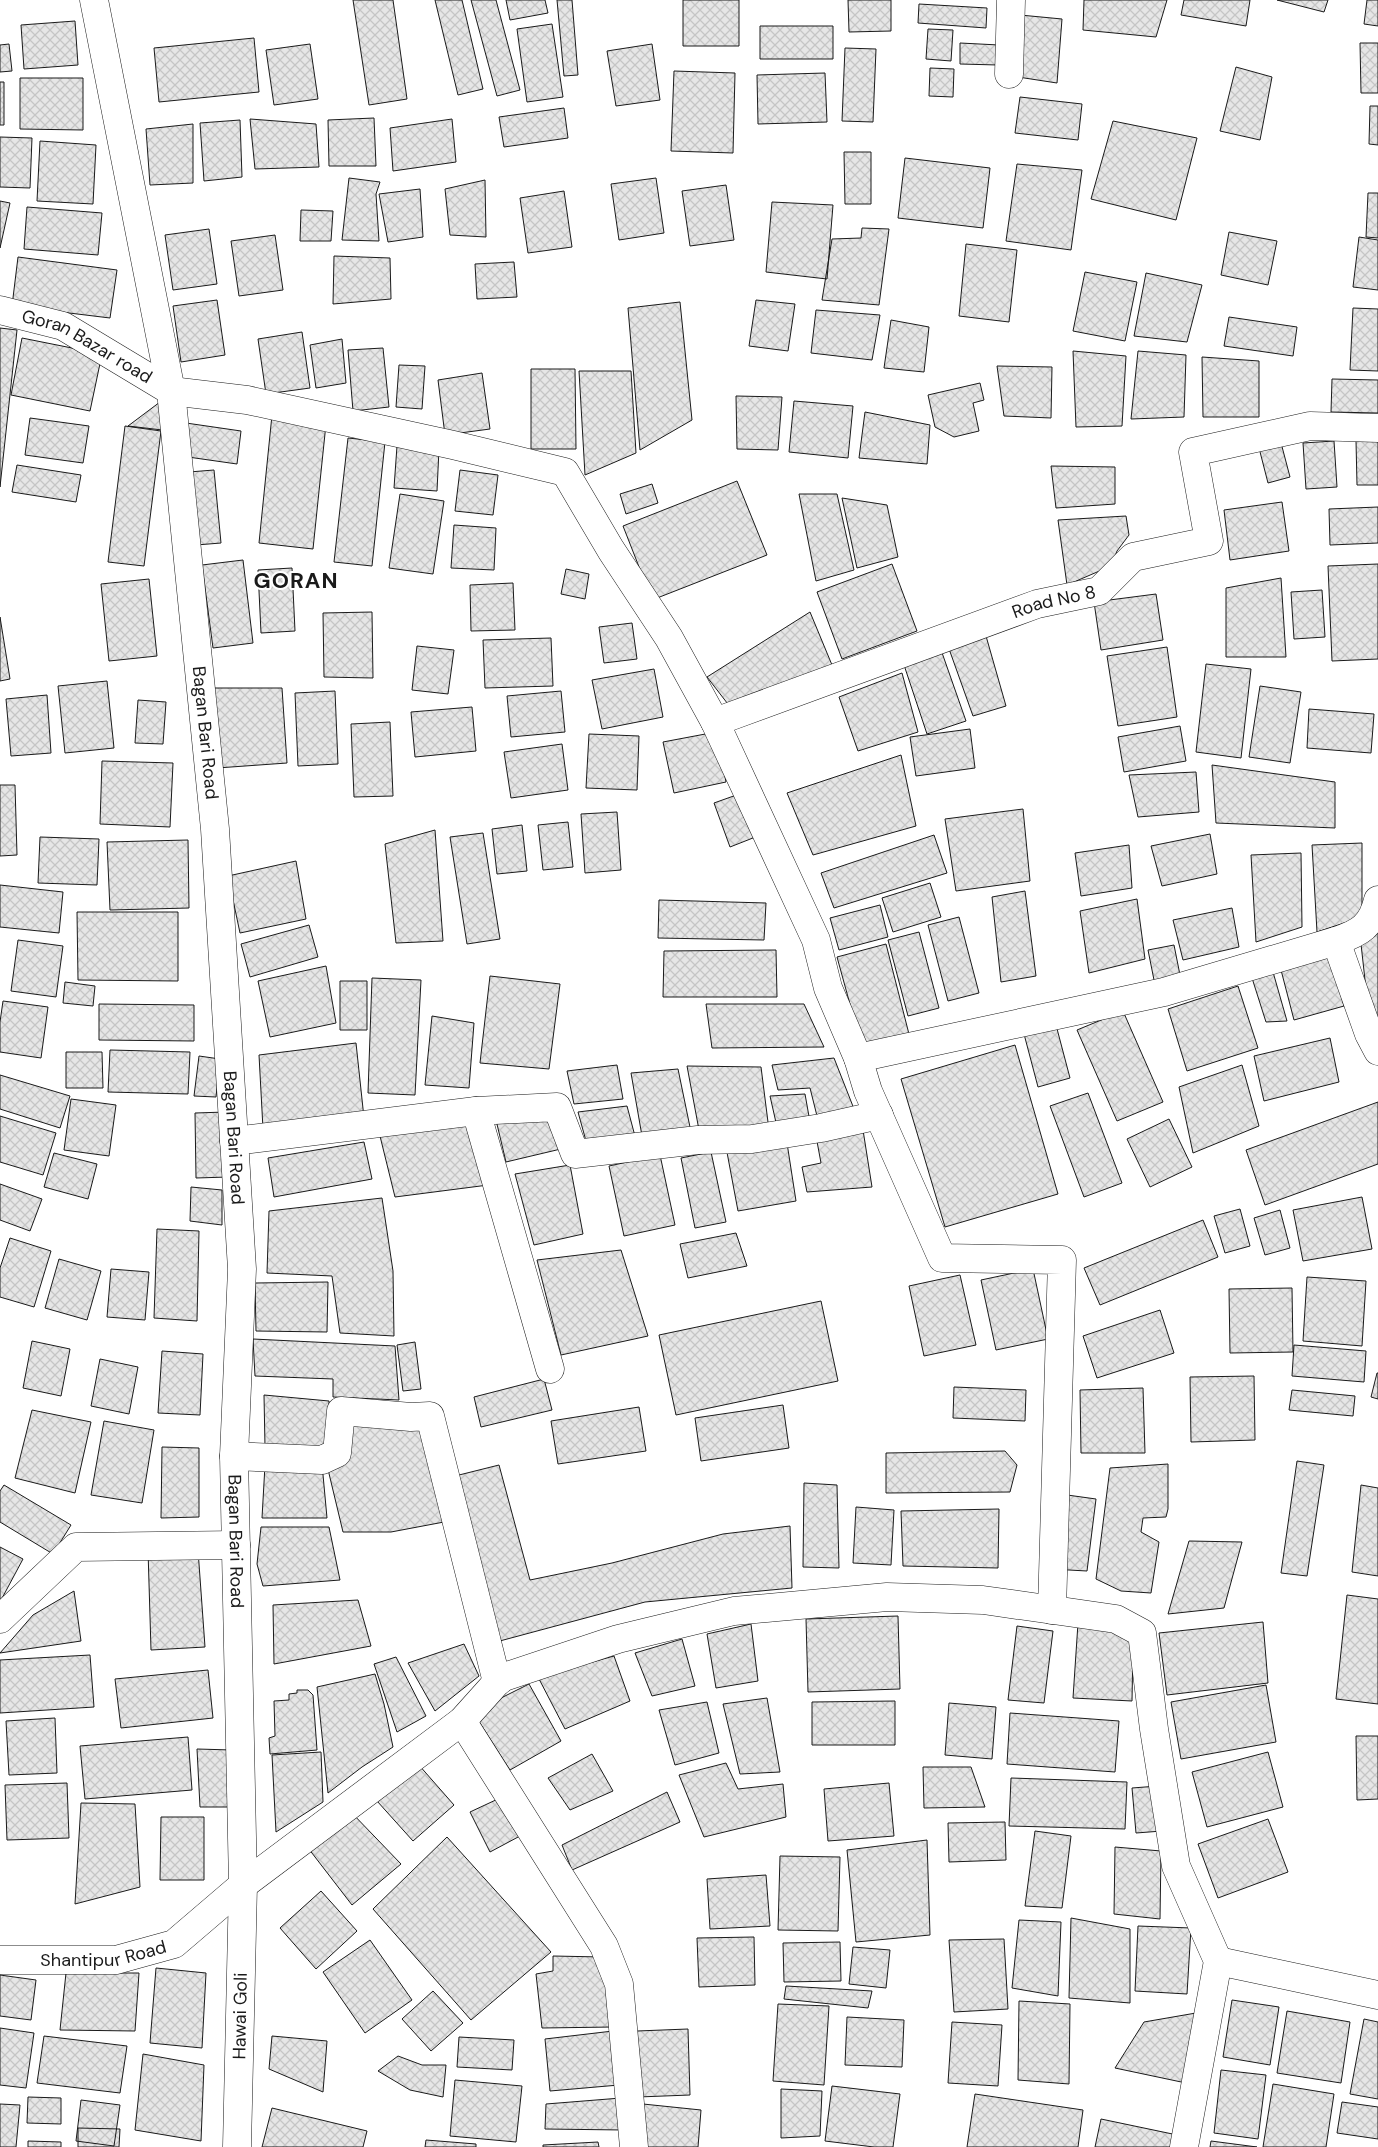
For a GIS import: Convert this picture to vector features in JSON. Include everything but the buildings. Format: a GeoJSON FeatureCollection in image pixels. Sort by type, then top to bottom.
{"type":"FeatureCollection","features":[{"type":"Feature","properties":{"kind":"street","name":"Bagan Bari Road"},"geometry":{"type":"LineString","coordinates":[[94,0],[171,391],[216,830],[242,1269],[234,1456],[243,1885]]}},
{"type":"Feature","properties":{"kind":"street"},"geometry":{"type":"LineString","coordinates":[[1009,74],[1010,0]]}},
{"type":"Feature","properties":{"kind":"street","name":"Goran Bazar road"},"geometry":{"type":"LineString","coordinates":[[0,310],[63,326],[171,391]]}},
{"type":"Feature","properties":{"kind":"street"},"geometry":{"type":"LineString","coordinates":[[171,391],[247,400],[454,445],[564,472],[611,550],[669,638],[715,722],[816,940],[828,988],[858,1058],[868,1091],[942,1258],[1062,1260],[1052,1610]]}},
{"type":"Feature","properties":{"kind":"street","name":"Road No 8"},"geometry":{"type":"LineString","coordinates":[[715,722],[1037,604],[1099,591],[1133,557],[1209,541],[1193,452],[1310,426],[1378,428]]}},
{"type":"Feature","properties":{"kind":"street"},"geometry":{"type":"LineString","coordinates":[[858,1058],[1164,992],[1350,936],[1367,927],[1377,905]]}},
{"type":"Feature","properties":{"kind":"street"},"geometry":{"type":"LineString","coordinates":[[1336,941],[1369,1034],[1378,1051]]}},
{"type":"Feature","properties":{"kind":"street"},"geometry":{"type":"LineString","coordinates":[[234,1141],[476,1111],[557,1107],[575,1154],[698,1140],[752,1139],[820,1128],[879,1115]]}},
{"type":"Feature","properties":{"kind":"street"},"geometry":{"type":"LineString","coordinates":[[476,1111],[550,1369]]}},
{"type":"Feature","properties":{"kind":"street"},"geometry":{"type":"LineString","coordinates":[[234,1456],[322,1460],[338,1453],[341,1411],[410,1417],[430,1416],[497,1682],[504,1677],[618,1639],[734,1611],[887,1596],[983,1600],[1116,1619],[1142,1633],[1154,1729],[1176,1866],[1218,1961],[1184,2147]]}},
{"type":"Feature","properties":{"kind":"street"},"geometry":{"type":"LineString","coordinates":[[0,1618],[76,1546],[236,1545]]}},
{"type":"Feature","properties":{"kind":"street","name":"Shantipur Road"},"geometry":{"type":"LineString","coordinates":[[0,1960],[116,1960],[174,1944],[243,1885],[462,1721],[497,1682]]}},
{"type":"Feature","properties":{"kind":"street"},"geometry":{"type":"LineString","coordinates":[[462,1721],[604,1946],[619,1984],[634,2147]]}},
{"type":"Feature","properties":{"kind":"street","name":"Hawai Goli"},"geometry":{"type":"LineString","coordinates":[[237,2147],[243,1885]]}},
{"type":"Feature","properties":{"kind":"street"},"geometry":{"type":"LineString","coordinates":[[1218,1961],[1378,1995]]}},
{"type":"Feature","properties":{"kind":"district","name":"GORAN"},"geometry":{"type":"Point","coordinates":[296,580]}}]}
